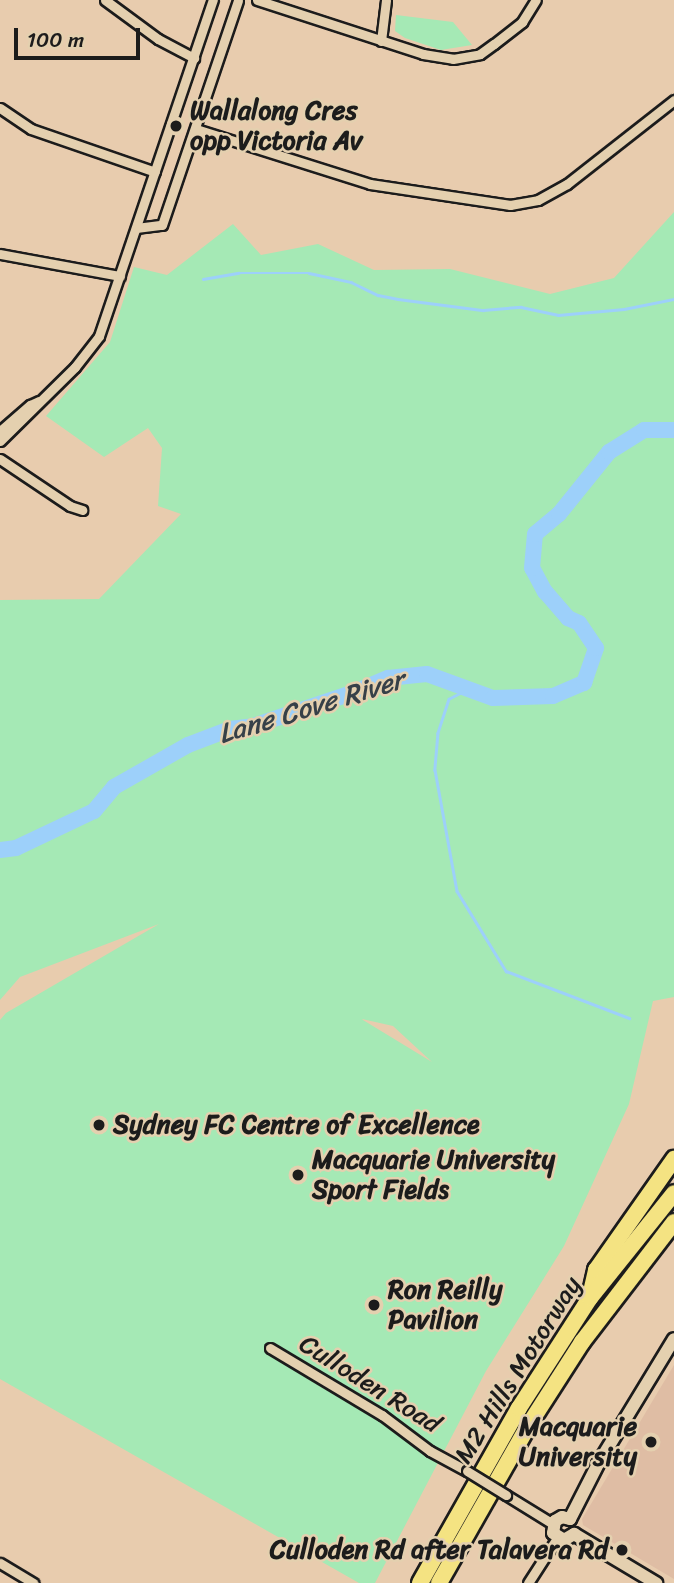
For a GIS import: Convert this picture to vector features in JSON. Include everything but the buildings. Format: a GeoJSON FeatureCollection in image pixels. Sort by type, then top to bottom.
{"type":"FeatureCollection","features":[{"type":"Feature","properties":{"kind":"highway"},"geometry":{"type":"LineString","coordinates":[[590,1298],[596,1270],[674,1159]]}},
{"type":"Feature","properties":{"kind":"highway","name":"M2 Hills Motorway"},"geometry":{"type":"LineString","coordinates":[[420,1583],[519,1408],[590,1298],[674,1193]]}},
{"type":"Feature","properties":{"kind":"highway","name":"M2 Hills Motorway"},"geometry":{"type":"LineString","coordinates":[[439,1583],[530,1423],[582,1342],[674,1222]]}},
{"type":"Feature","properties":{"kind":"street"},"geometry":{"type":"LineString","coordinates":[[105,0],[158,39],[194,58]]}},
{"type":"Feature","properties":{"kind":"street"},"geometry":{"type":"LineString","coordinates":[[0,441],[95,343],[213,0]]}},
{"type":"Feature","properties":{"kind":"street"},"geometry":{"type":"LineString","coordinates":[[136,229],[162,225],[238,0]]}},
{"type":"Feature","properties":{"kind":"street"},"geometry":{"type":"LineString","coordinates":[[257,0],[443,59],[472,57],[487,49],[522,22],[536,0]]}},
{"type":"Feature","properties":{"kind":"street"},"geometry":{"type":"LineString","coordinates":[[381,41],[386,0]]}},
{"type":"Feature","properties":{"kind":"street"},"geometry":{"type":"LineString","coordinates":[[196,129],[370,184],[510,205],[538,200],[567,184],[674,100]]}},
{"type":"Feature","properties":{"kind":"street"},"geometry":{"type":"LineString","coordinates":[[0,108],[31,129],[156,172]]}},
{"type":"Feature","properties":{"kind":"street"},"geometry":{"type":"LineString","coordinates":[[0,254],[120,276]]}},
{"type":"Feature","properties":{"kind":"street"},"geometry":{"type":"LineString","coordinates":[[0,431],[30,405],[40,401]]}},
{"type":"Feature","properties":{"kind":"street"},"geometry":{"type":"LineString","coordinates":[[0,459],[70,506],[82,510]]}},
{"type":"Feature","properties":{"kind":"street"},"geometry":{"type":"LineString","coordinates":[[570,1519],[598,1464],[674,1339]]}},
{"type":"Feature","properties":{"kind":"street","name":"Culloden Road"},"geometry":{"type":"LineString","coordinates":[[270,1348],[382,1415],[430,1451],[553,1524]]}},
{"type":"Feature","properties":{"kind":"street"},"geometry":{"type":"LineString","coordinates":[[562,1517],[570,1519],[574,1525],[574,1534],[564,1540],[557,1538],[553,1533],[553,1524],[562,1517]]}},
{"type":"Feature","properties":{"kind":"street"},"geometry":{"type":"LineString","coordinates":[[574,1534],[656,1583]]}},
{"type":"Feature","properties":{"kind":"street"},"geometry":{"type":"LineString","coordinates":[[528,1583],[557,1538]]}},
{"type":"Feature","properties":{"kind":"street"},"geometry":{"type":"LineString","coordinates":[[0,1563],[33,1583]]}},
{"type":"Feature","properties":{"kind":"shaded area","name":"Macquarie University"},"geometry":{"type":"Polygon","coordinates":[[[674,1365],[674,1579],[583,1525],[582,1519],[674,1365]]]}},
{"type":"Feature","properties":{"kind":"green space"},"geometry":{"type":"Polygon","coordinates":[[[396,15],[453,22],[472,45],[441,50],[405,38],[395,31],[396,15]]]}},
{"type":"Feature","properties":{"kind":"green space"},"geometry":{"type":"Polygon","coordinates":[[[674,212],[674,997],[653,1001],[629,1104],[564,1246],[486,1371],[375,1583],[359,1583],[0,1379],[0,1020],[6,1013],[159,924],[20,977],[0,1000],[0,600],[99,599],[181,514],[158,506],[162,448],[148,428],[104,457],[46,416],[110,342],[134,267],[167,275],[233,224],[261,255],[318,244],[374,270],[450,269],[550,294],[614,278],[674,212]],[[362,1019],[432,1062],[393,1026],[362,1019]]]}},
{"type":"Feature","properties":{"kind":"waterway"},"geometry":{"type":"LineString","coordinates":[[203,279],[238,273],[309,273],[351,282],[378,295],[398,299],[483,310],[521,307],[558,315],[624,309],[674,299]]}},
{"type":"Feature","properties":{"kind":"waterway","name":"Lane Cove River"},"geometry":{"type":"LineString","coordinates":[[0,850],[16,848],[94,811],[114,787],[188,745],[230,729],[253,726],[352,693],[388,678],[427,674],[493,698],[553,696],[584,683],[596,648],[579,623],[568,618],[545,592],[532,568],[535,534],[559,514],[609,452],[644,430],[674,430]]}},
{"type":"Feature","properties":{"kind":"waterway"},"geometry":{"type":"LineString","coordinates":[[469,689],[449,699],[438,733],[435,770],[457,891],[506,971],[629,1018]]}},
{"type":"Feature","properties":{"kind":"place","name":"Wallalong Cres opp Victoria Av"},"geometry":{"type":"Point","coordinates":[176,126]}},
{"type":"Feature","properties":{"kind":"place","name":"Sydney FC Centre of Excellence"},"geometry":{"type":"Point","coordinates":[99,1125]}},
{"type":"Feature","properties":{"kind":"place","name":"Macquarie University Sport Fields"},"geometry":{"type":"Point","coordinates":[298,1175]}},
{"type":"Feature","properties":{"kind":"place","name":"Ron Reilly Pavilion"},"geometry":{"type":"Point","coordinates":[374,1305]}},
{"type":"Feature","properties":{"kind":"place","name":"Macquarie University"},"geometry":{"type":"Point","coordinates":[651,1442]}},
{"type":"Feature","properties":{"kind":"place","name":"Culloden Rd after Talavera Rd"},"geometry":{"type":"Point","coordinates":[622,1550]}}]}
